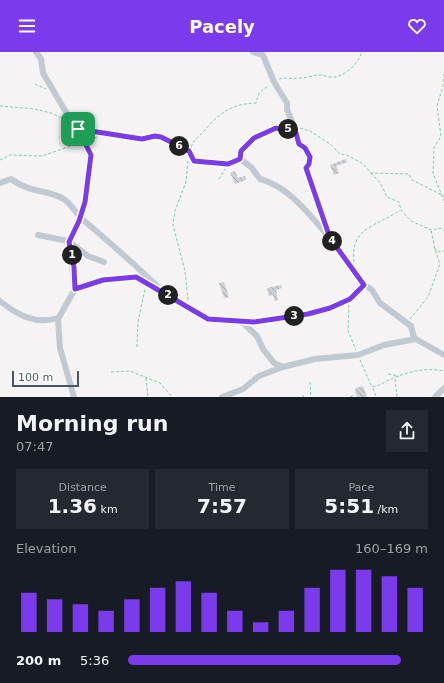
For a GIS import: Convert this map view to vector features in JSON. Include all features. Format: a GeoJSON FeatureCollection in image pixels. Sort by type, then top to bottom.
{"type":"FeatureCollection","features":[{"type":"Feature","properties":{"kind":"street"},"geometry":{"type":"LineString","coordinates":[[36,52],[41,59],[42,73],[85,141],[91,155],[85,202],[69,242],[74,267],[75,289],[58,318],[60,348],[74,397]]}},
{"type":"Feature","properties":{"kind":"street"},"geometry":{"type":"LineString","coordinates":[[253,52],[263,55],[274,82],[287,102],[286,110],[294,126],[299,144],[305,148],[310,157],[309,164],[306,168],[308,177],[315,191],[330,238]]}},
{"type":"Feature","properties":{"kind":"street"},"geometry":{"type":"LineString","coordinates":[[76,128],[142,139],[155,136],[161,137],[190,153],[194,161],[228,164],[240,159],[251,167],[260,179],[285,191],[330,238],[364,285],[372,290],[380,303],[390,312],[411,326],[414,338],[416,340],[444,356]]}},
{"type":"Feature","properties":{"kind":"street"},"geometry":{"type":"LineString","coordinates":[[0,183],[11,179],[21,186],[64,199],[80,217],[113,244],[162,291]]}},
{"type":"Feature","properties":{"kind":"street"},"geometry":{"type":"LineString","coordinates":[[38,235],[69,242],[88,256],[104,262]]}},
{"type":"Feature","properties":{"kind":"street"},"geometry":{"type":"LineString","coordinates":[[75,289],[103,280],[136,277],[211,320],[240,320],[259,322],[308,314],[330,308],[348,300],[364,285]]}},
{"type":"Feature","properties":{"kind":"street"},"geometry":{"type":"LineString","coordinates":[[0,302],[10,310],[32,320],[43,322],[58,318]]}},
{"type":"Feature","properties":{"kind":"street"},"geometry":{"type":"LineString","coordinates":[[240,320],[257,336],[263,349],[274,363],[283,367]]}},
{"type":"Feature","properties":{"kind":"street"},"geometry":{"type":"LineString","coordinates":[[222,397],[243,389],[259,376],[283,367],[315,359],[358,355],[384,345],[416,340]]}},
{"type":"Feature","properties":{"kind":"street"},"geometry":{"type":"LineString","coordinates":[[435,397],[444,388]]}},
{"type":"Feature","properties":{"kind":"path"},"geometry":{"type":"LineString","coordinates":[[188,308],[185,271],[173,225],[175,211],[186,182],[186,166],[193,142],[219,114],[244,104],[256,103],[259,93],[274,82],[284,78],[302,78],[318,75],[330,77],[338,76],[347,72],[353,66],[362,52]]}},
{"type":"Feature","properties":{"kind":"path"},"geometry":{"type":"LineString","coordinates":[[444,74],[443,86],[437,106],[441,136],[434,148],[433,160],[433,173],[444,201]]}},
{"type":"Feature","properties":{"kind":"path"},"geometry":{"type":"LineString","coordinates":[[35,84],[54,91]]}},
{"type":"Feature","properties":{"kind":"path"},"geometry":{"type":"LineString","coordinates":[[0,106],[3,105],[35,109],[51,113],[76,128]]}},
{"type":"Feature","properties":{"kind":"path"},"geometry":{"type":"LineString","coordinates":[[240,159],[241,151],[254,138],[276,128],[285,131],[294,126],[310,131],[330,144],[340,154],[363,164],[382,184],[387,197],[399,202],[401,210],[410,220],[431,230],[442,228],[444,231]]}},
{"type":"Feature","properties":{"kind":"path"},"geometry":{"type":"LineString","coordinates":[[0,160],[10,155],[42,156],[107,133]]}},
{"type":"Feature","properties":{"kind":"path"},"geometry":{"type":"LineString","coordinates":[[219,179],[228,164]]}},
{"type":"Feature","properties":{"kind":"path"},"geometry":{"type":"LineString","coordinates":[[371,173],[409,174],[412,180],[443,196]]}},
{"type":"Feature","properties":{"kind":"path"},"geometry":{"type":"LineString","coordinates":[[355,273],[353,249],[357,239],[370,226],[383,221],[401,210]]}},
{"type":"Feature","properties":{"kind":"path"},"geometry":{"type":"LineString","coordinates":[[407,322],[428,297],[439,267],[440,261],[434,247],[431,230]]}},
{"type":"Feature","properties":{"kind":"path"},"geometry":{"type":"LineString","coordinates":[[434,247],[437,252],[444,251]]}},
{"type":"Feature","properties":{"kind":"path"},"geometry":{"type":"LineString","coordinates":[[137,347],[140,310],[148,284]]}},
{"type":"Feature","properties":{"kind":"path"},"geometry":{"type":"LineString","coordinates":[[348,300],[350,311],[348,331],[376,397]]}},
{"type":"Feature","properties":{"kind":"path"},"geometry":{"type":"LineString","coordinates":[[372,387],[414,370],[430,369],[444,371]]}},
{"type":"Feature","properties":{"kind":"path"},"geometry":{"type":"LineString","coordinates":[[111,372],[126,370],[146,378],[162,385],[172,397]]}},
{"type":"Feature","properties":{"kind":"path"},"geometry":{"type":"LineString","coordinates":[[388,374],[399,376]]}},
{"type":"Feature","properties":{"kind":"path"},"geometry":{"type":"LineString","coordinates":[[146,378],[148,397]]}},
{"type":"Feature","properties":{"kind":"path"},"geometry":{"type":"LineString","coordinates":[[395,378],[397,397]]}},
{"type":"Feature","properties":{"kind":"path"},"geometry":{"type":"LineString","coordinates":[[310,382],[311,397]]}},
{"type":"Feature","properties":{"kind":"path"},"geometry":{"type":"LineString","coordinates":[[350,397],[355,395]]}},
{"type":"Feature","properties":{"kind":"building"},"geometry":{"type":"Polygon","coordinates":[[[346,159],[347,162],[336,166],[339,173],[334,175],[330,165],[346,159]]]}},
{"type":"Feature","properties":{"kind":"building"},"geometry":{"type":"Polygon","coordinates":[[[235,171],[238,178],[245,176],[246,180],[235,184],[230,173],[235,171]]]}},
{"type":"Feature","properties":{"kind":"building"},"geometry":{"type":"Polygon","coordinates":[[[224,282],[229,297],[224,298],[219,283],[224,282]]]}},
{"type":"Feature","properties":{"kind":"building"},"geometry":{"type":"Polygon","coordinates":[[[281,285],[282,288],[276,290],[278,300],[275,301],[273,295],[269,296],[267,288],[281,285]]]}},
{"type":"Feature","properties":{"kind":"building"},"geometry":{"type":"Polygon","coordinates":[[[363,386],[367,397],[356,397],[358,395],[356,395],[355,388],[363,386]]]}},
{"type":"Feature","properties":{"kind":"route"},"geometry":{"type":"LineString","coordinates":[[294,126],[299,138],[299,144],[305,148],[310,157],[309,164],[306,168],[308,177],[315,191],[330,238],[364,285],[361,286],[354,296],[346,302],[330,308],[315,313],[259,322],[208,319],[136,277],[103,280],[75,289],[74,267],[69,242],[79,221],[85,202],[91,155],[89,147],[78,129],[142,139],[155,136],[161,137],[189,151],[194,161],[228,164],[240,159],[241,151],[254,138],[260,137],[276,128],[285,131],[294,126]]}}]}
